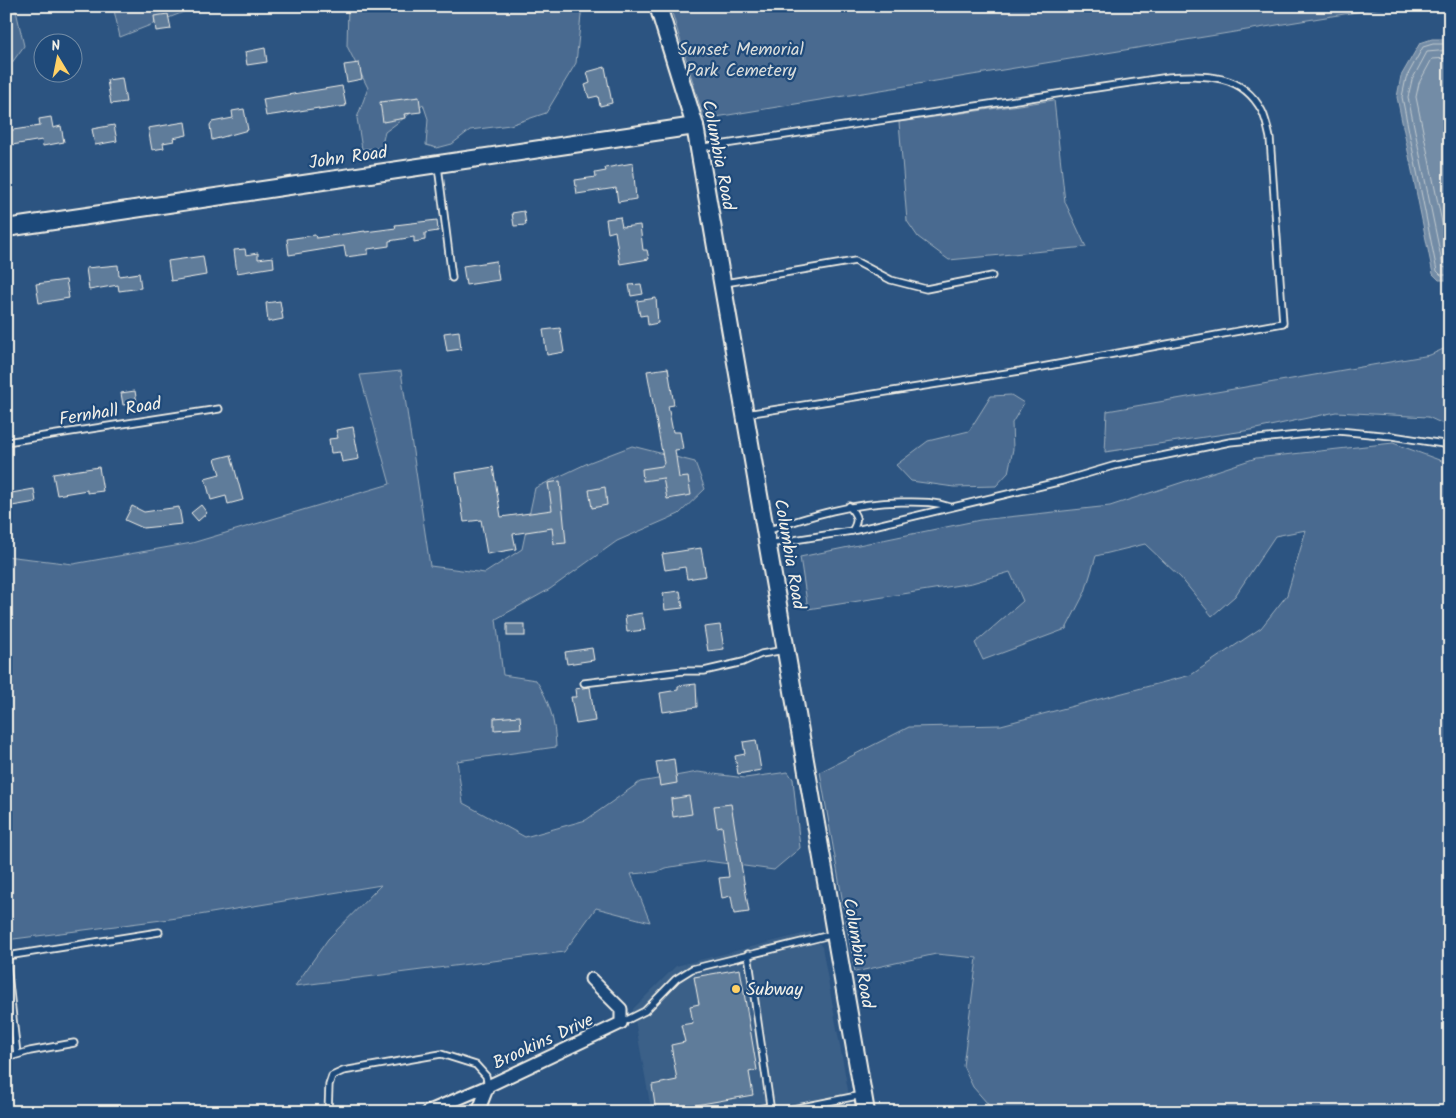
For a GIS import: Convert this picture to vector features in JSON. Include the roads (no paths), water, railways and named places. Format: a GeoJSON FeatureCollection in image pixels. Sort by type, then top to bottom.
{"type":"FeatureCollection","features":[{"type":"Feature","properties":{"kind":"main road","name":"Columbia Road"},"geometry":{"type":"LineString","coordinates":[[658,6],[695,126],[866,1112]]}},
{"type":"Feature","properties":{"kind":"main road","name":"John Road"},"geometry":{"type":"LineString","coordinates":[[6,228],[695,126]]}},
{"type":"Feature","properties":{"kind":"street","name":"Brookins Drive"},"geometry":{"type":"LineString","coordinates":[[427,1112],[488,1086],[621,1023],[621,1009],[590,979]]}},
{"type":"Feature","properties":{"kind":"street"},"geometry":{"type":"LineString","coordinates":[[478,1112],[488,1086]]}},
{"type":"Feature","properties":{"kind":"lane"},"geometry":{"type":"LineString","coordinates":[[699,148],[1169,77],[1207,75],[1228,81],[1248,92],[1263,112],[1270,138],[1283,323],[1020,371],[746,414]]}},
{"type":"Feature","properties":{"kind":"lane"},"geometry":{"type":"LineString","coordinates":[[438,164],[452,278]]}},
{"type":"Feature","properties":{"kind":"lane"},"geometry":{"type":"LineString","coordinates":[[723,283],[855,261],[891,280],[926,289],[992,276]]}},
{"type":"Feature","properties":{"kind":"lane","name":"Fernhall Road"},"geometry":{"type":"LineString","coordinates":[[6,442],[219,409]]}},
{"type":"Feature","properties":{"kind":"lane"},"geometry":{"type":"LineString","coordinates":[[767,538],[852,531],[952,508],[1114,466],[1230,442],[1338,431],[1392,436],[1450,445]]}},
{"type":"Feature","properties":{"kind":"lane"},"geometry":{"type":"LineString","coordinates":[[767,538],[814,514],[850,506],[880,502],[934,501],[952,508]]}},
{"type":"Feature","properties":{"kind":"lane"},"geometry":{"type":"LineString","coordinates":[[850,506],[857,515],[857,523],[852,531]]}},
{"type":"Feature","properties":{"kind":"lane"},"geometry":{"type":"LineString","coordinates":[[584,683],[683,671],[704,671],[743,662],[760,654],[787,650]]}},
{"type":"Feature","properties":{"kind":"lane"},"geometry":{"type":"LineString","coordinates":[[17,1054],[6,956],[159,932]]}},
{"type":"Feature","properties":{"kind":"lane"},"geometry":{"type":"LineString","coordinates":[[621,1023],[645,1011],[676,979],[692,969],[836,933]]}},
{"type":"Feature","properties":{"kind":"lane"},"geometry":{"type":"LineString","coordinates":[[737,1112],[771,1109],[748,954]]}},
{"type":"Feature","properties":{"kind":"lane"},"geometry":{"type":"LineString","coordinates":[[6,1058],[17,1054],[74,1044]]}},
{"type":"Feature","properties":{"kind":"lane"},"geometry":{"type":"LineString","coordinates":[[328,1112],[329,1085],[332,1076],[343,1071],[441,1054],[476,1065],[486,1076],[488,1086]]}},
{"type":"Feature","properties":{"kind":"lane"},"geometry":{"type":"LineString","coordinates":[[778,1112],[863,1095]]}},
{"type":"Feature","properties":{"kind":"water"},"geometry":{"type":"Polygon","coordinates":[[[1432,39],[1450,39],[1450,280],[1439,280],[1433,274],[1397,97],[1401,76],[1420,43],[1432,39]]]}},
{"type":"Feature","properties":{"kind":"place","name":"Subway"},"geometry":{"type":"Point","coordinates":[736,989]}},
{"type":"Feature","properties":{"kind":"park label","name":"Sunset Memorial Park Cemetery"},"geometry":{"type":"Point","coordinates":[741,59]}}]}
